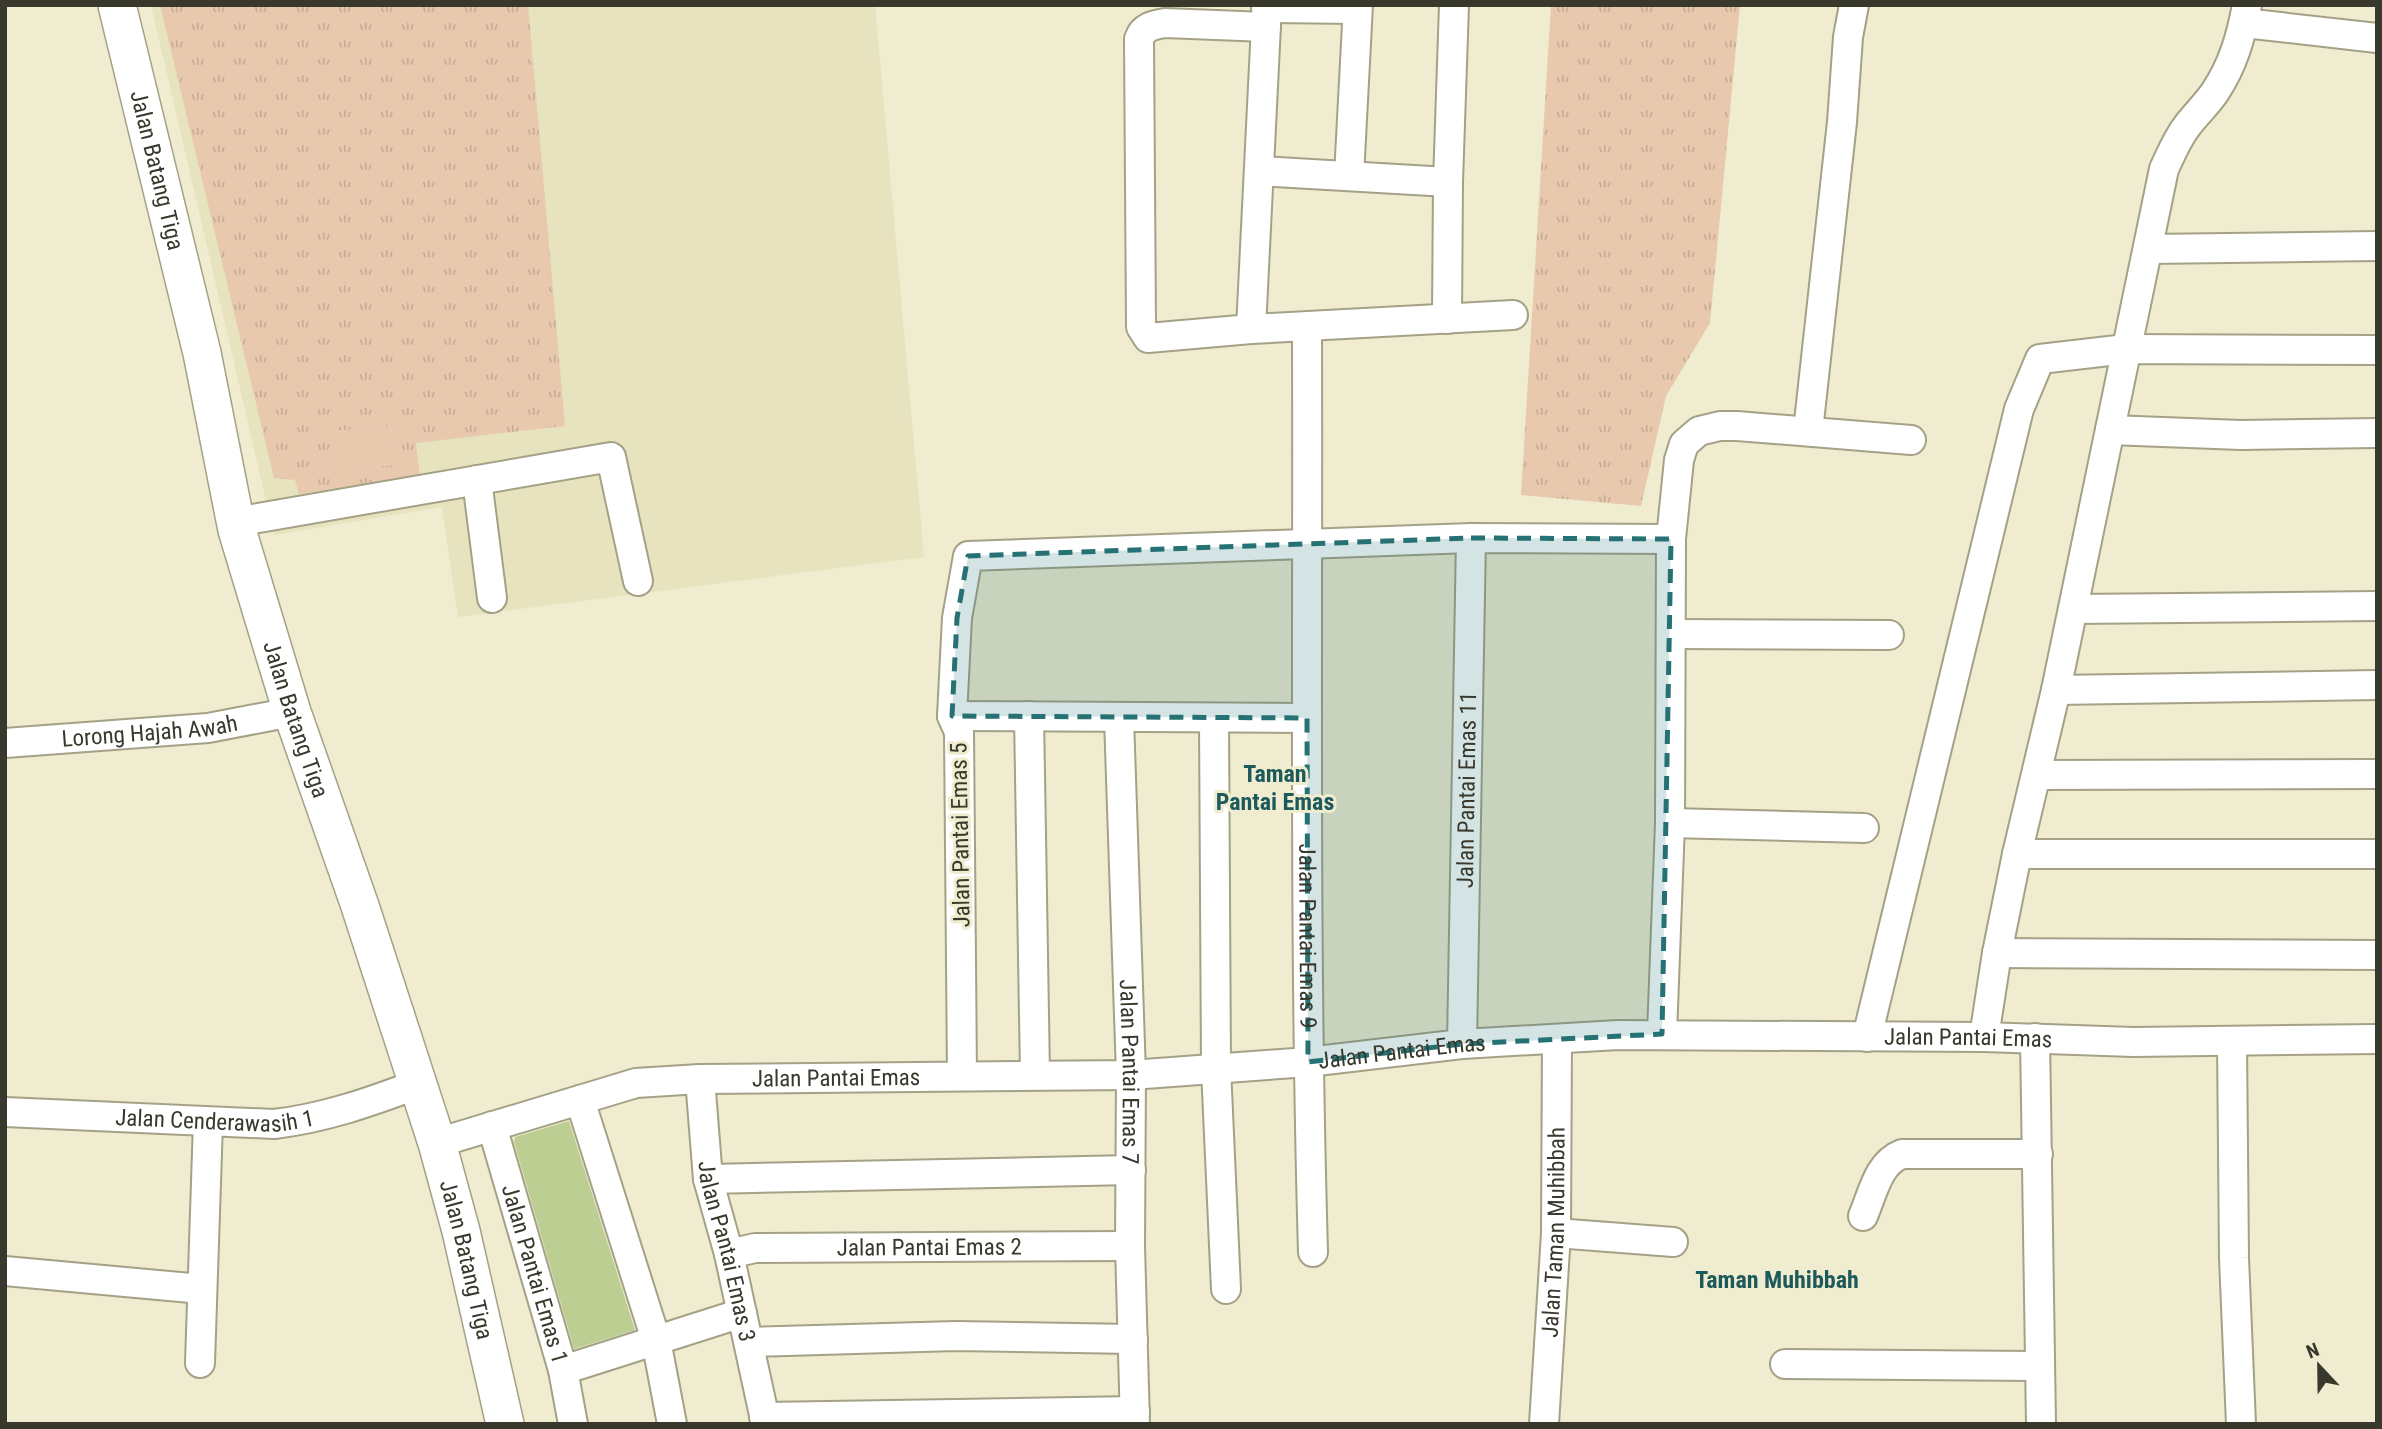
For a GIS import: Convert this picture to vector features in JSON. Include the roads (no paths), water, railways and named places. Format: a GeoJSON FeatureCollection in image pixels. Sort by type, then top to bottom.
{"type":"FeatureCollection","features":[{"type":"Feature","properties":{"kind":"main road","name":"Jalan Batang Tiga"},"geometry":{"type":"LineString","coordinates":[[117,5],[202,354],[235,522],[292,712],[360,906],[437,1143],[461,1231],[505,1424]]}},
{"type":"Feature","properties":{"kind":"street"},"geometry":{"type":"LineString","coordinates":[[1447,319],[1454,5]]}},
{"type":"Feature","properties":{"kind":"street"},"geometry":{"type":"LineString","coordinates":[[1808,431],[1842,122],[1848,37],[1854,5]]}},
{"type":"Feature","properties":{"kind":"street"},"geometry":{"type":"LineString","coordinates":[[1349,176],[1357,7],[1165,23],[1151,25],[1142,32],[1139,39],[1141,327],[1148,338],[1251,329],[1513,315]]}},
{"type":"Feature","properties":{"kind":"street"},"geometry":{"type":"LineString","coordinates":[[1251,329],[1266,13]]}},
{"type":"Feature","properties":{"kind":"street"},"geometry":{"type":"LineString","coordinates":[[1983,1037],[2017,855],[2056,690],[2164,169],[2187,125],[2214,93],[2229,69],[2238,49],[2246,14],[2377,38]]}},
{"type":"Feature","properties":{"kind":"street"},"geometry":{"type":"LineString","coordinates":[[1259,171],[1448,182]]}},
{"type":"Feature","properties":{"kind":"street"},"geometry":{"type":"LineString","coordinates":[[2148,250],[2377,246]]}},
{"type":"Feature","properties":{"kind":"street","name":"Jalan Pantai Emas 9"},"geometry":{"type":"LineString","coordinates":[[1307,327],[1308,1062],[1313,1252]]}},
{"type":"Feature","properties":{"kind":"street"},"geometry":{"type":"LineString","coordinates":[[1867,1037],[2019,409],[2040,359],[2126,349],[2377,351]]}},
{"type":"Feature","properties":{"kind":"street"},"geometry":{"type":"LineString","coordinates":[[1662,1034],[1670,823],[1671,539],[1679,460],[1684,444],[1699,431],[1720,426],[1911,440]]}},
{"type":"Feature","properties":{"kind":"street"},"geometry":{"type":"LineString","coordinates":[[2110,430],[2241,435],[2377,433]]}},
{"type":"Feature","properties":{"kind":"street"},"geometry":{"type":"LineString","coordinates":[[235,522],[611,457],[638,581]]}},
{"type":"Feature","properties":{"kind":"street"},"geometry":{"type":"LineString","coordinates":[[477,480],[492,598]]}},
{"type":"Feature","properties":{"kind":"street"},"geometry":{"type":"LineString","coordinates":[[1306,545],[1471,538],[1671,539]]}},
{"type":"Feature","properties":{"kind":"street","name":"Jalan Pantai Emas 11"},"geometry":{"type":"LineString","coordinates":[[1462,1044],[1471,538]]}},
{"type":"Feature","properties":{"kind":"street","name":"Jalan Pantai Emas 5"},"geometry":{"type":"LineString","coordinates":[[962,1074],[959,732],[951,716],[957,618],[968,556],[1306,545]]}},
{"type":"Feature","properties":{"kind":"street"},"geometry":{"type":"LineString","coordinates":[[2073,609],[2377,606]]}},
{"type":"Feature","properties":{"kind":"street"},"geometry":{"type":"LineString","coordinates":[[1672,634],[1889,635]]}},
{"type":"Feature","properties":{"kind":"street"},"geometry":{"type":"LineString","coordinates":[[2056,690],[2377,685]]}},
{"type":"Feature","properties":{"kind":"street","name":"Lorong Hajah Awah"},"geometry":{"type":"LineString","coordinates":[[5,743],[208,728],[292,712]]}},
{"type":"Feature","properties":{"kind":"street"},"geometry":{"type":"LineString","coordinates":[[951,716],[1307,718]]}},
{"type":"Feature","properties":{"kind":"street"},"geometry":{"type":"LineString","coordinates":[[1029,716],[1035,1075]]}},
{"type":"Feature","properties":{"kind":"street","name":"Jalan Pantai Emas 7"},"geometry":{"type":"LineString","coordinates":[[1119,718],[1131,1075],[1130,1246],[1135,1418]]}},
{"type":"Feature","properties":{"kind":"street"},"geometry":{"type":"LineString","coordinates":[[1214,719],[1216,1068],[1226,1289]]}},
{"type":"Feature","properties":{"kind":"street"},"geometry":{"type":"LineString","coordinates":[[2037,775],[2377,774]]}},
{"type":"Feature","properties":{"kind":"street"},"geometry":{"type":"LineString","coordinates":[[1670,823],[1864,828]]}},
{"type":"Feature","properties":{"kind":"street"},"geometry":{"type":"LineString","coordinates":[[2017,855],[2377,854]]}},
{"type":"Feature","properties":{"kind":"street"},"geometry":{"type":"LineString","coordinates":[[1997,953],[2377,955]]}},
{"type":"Feature","properties":{"kind":"street","name":"Jalan Pantai Emas"},"geometry":{"type":"LineString","coordinates":[[437,1143],[636,1083],[700,1079],[962,1074],[1131,1075],[1308,1062],[1462,1044],[1662,1034],[1983,1037],[2133,1042],[2377,1038]]}},
{"type":"Feature","properties":{"kind":"street"},"geometry":{"type":"LineString","coordinates":[[2035,1038],[2041,1424]]}},
{"type":"Feature","properties":{"kind":"street","name":"Jalan Taman Muhibbah"},"geometry":{"type":"LineString","coordinates":[[1544,1424],[1556,1233],[1558,1039]]}},
{"type":"Feature","properties":{"kind":"street"},"geometry":{"type":"LineString","coordinates":[[2232,1041],[2234,1258],[2241,1424]]}},
{"type":"Feature","properties":{"kind":"street","name":"Jalan Pantai Emas 3"},"geometry":{"type":"LineString","coordinates":[[700,1079],[708,1179],[729,1254],[765,1420]]}},
{"type":"Feature","properties":{"kind":"street","name":"Jalan Cenderawasih 1"},"geometry":{"type":"LineString","coordinates":[[5,1112],[274,1124],[310,1120],[348,1110],[418,1084]]}},
{"type":"Feature","properties":{"kind":"street"},"geometry":{"type":"LineString","coordinates":[[580,1100],[656,1340],[672,1424]]}},
{"type":"Feature","properties":{"kind":"street"},"geometry":{"type":"LineString","coordinates":[[200,1363],[208,1122]]}},
{"type":"Feature","properties":{"kind":"street","name":"Jalan Pantai Emas 1"},"geometry":{"type":"LineString","coordinates":[[492,1126],[563,1370],[573,1424]]}},
{"type":"Feature","properties":{"kind":"street"},"geometry":{"type":"LineString","coordinates":[[1863,1216],[1884,1164],[1902,1154],[2038,1154]]}},
{"type":"Feature","properties":{"kind":"street"},"geometry":{"type":"LineString","coordinates":[[708,1179],[1130,1170]]}},
{"type":"Feature","properties":{"kind":"street"},"geometry":{"type":"LineString","coordinates":[[1556,1233],[1673,1242]]}},
{"type":"Feature","properties":{"kind":"street","name":"Jalan Pantai Emas 2"},"geometry":{"type":"LineString","coordinates":[[729,1254],[755,1248],[1130,1246]]}},
{"type":"Feature","properties":{"kind":"street"},"geometry":{"type":"LineString","coordinates":[[5,1271],[202,1289]]}},
{"type":"Feature","properties":{"kind":"street"},"geometry":{"type":"LineString","coordinates":[[563,1370],[742,1313]]}},
{"type":"Feature","properties":{"kind":"street"},"geometry":{"type":"LineString","coordinates":[[748,1342],[956,1336],[1133,1339]]}},
{"type":"Feature","properties":{"kind":"street"},"geometry":{"type":"LineString","coordinates":[[1785,1364],[2039,1366]]}},
{"type":"Feature","properties":{"kind":"street"},"geometry":{"type":"LineString","coordinates":[[765,1420],[1135,1418]]}},
{"type":"Feature","properties":{"kind":"district","name":"Taman Pantai Emas"},"geometry":{"type":"Point","coordinates":[1275,788]}},
{"type":"Feature","properties":{"kind":"district","name":"Taman Muhibbah"},"geometry":{"type":"Point","coordinates":[1777,1280]}}]}
